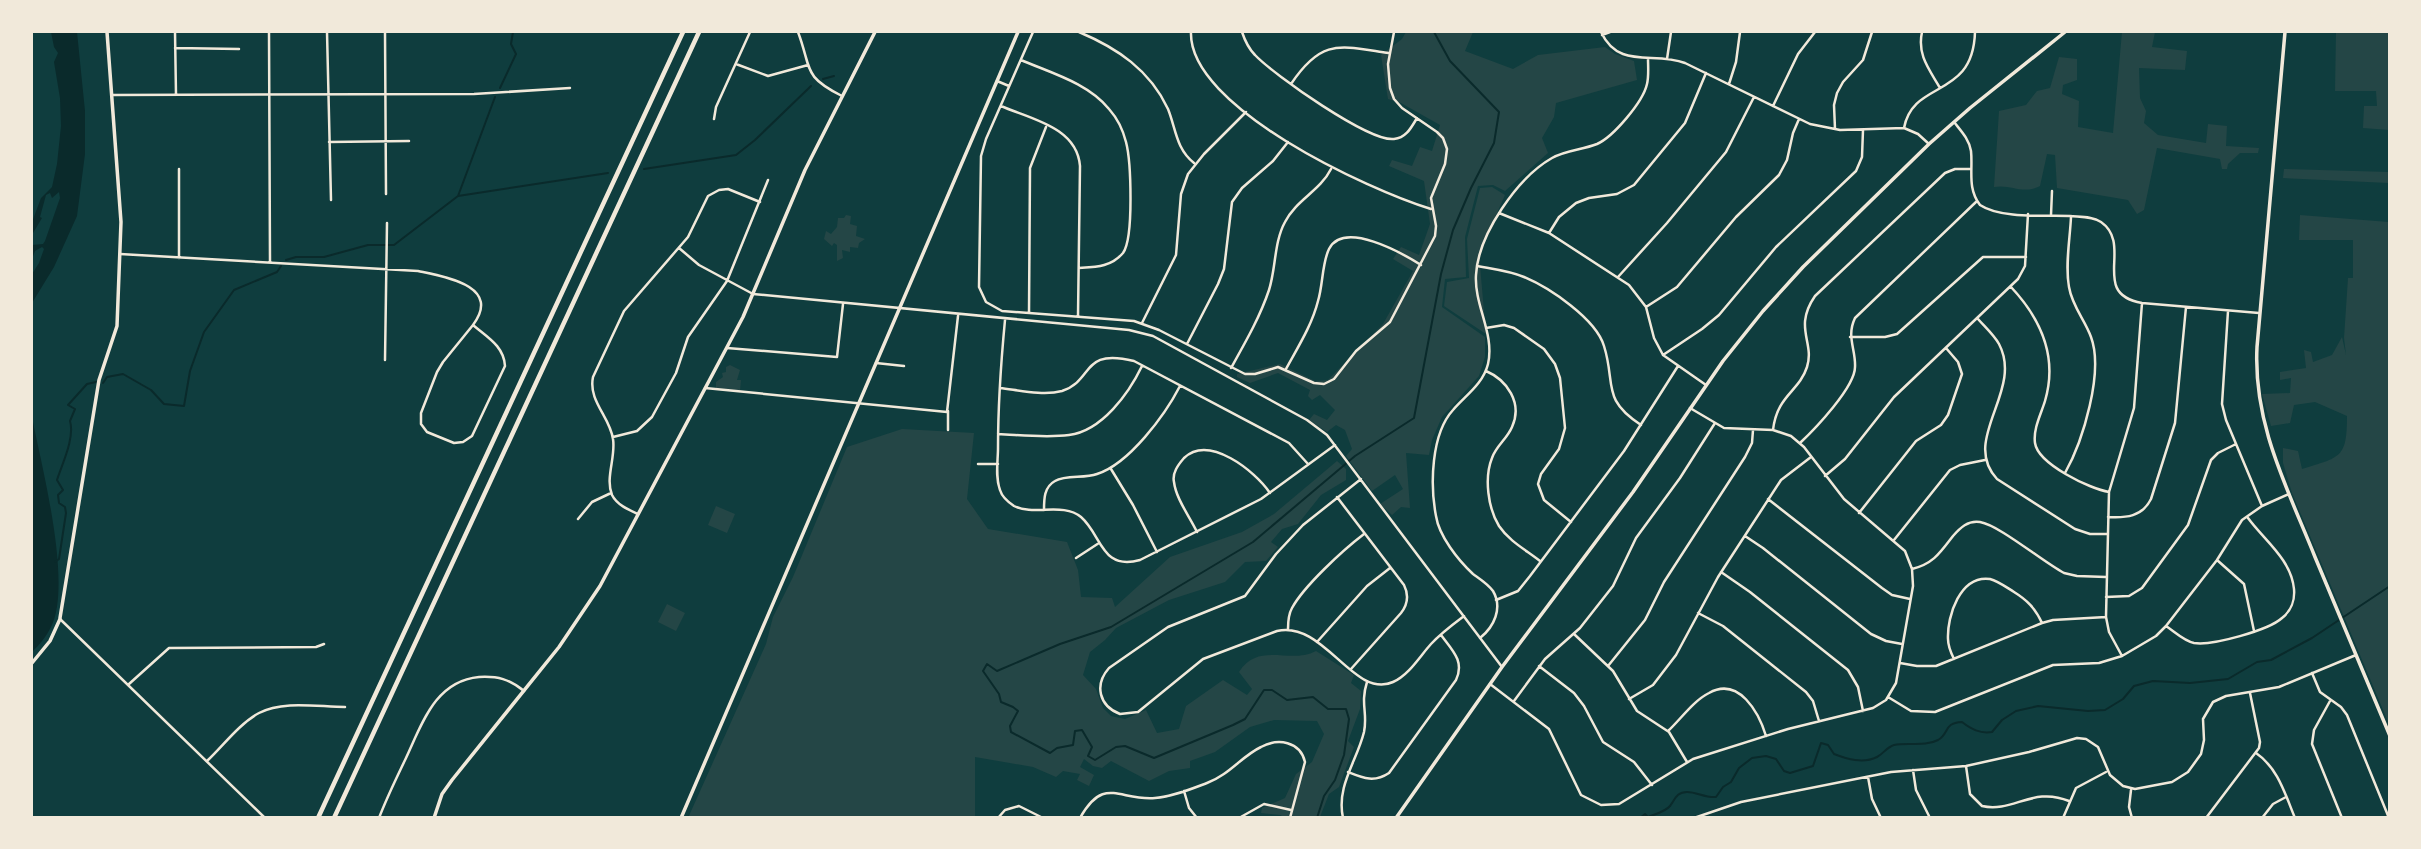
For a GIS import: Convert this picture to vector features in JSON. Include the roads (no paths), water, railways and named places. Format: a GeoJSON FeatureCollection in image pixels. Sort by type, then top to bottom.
{"type":"FeatureCollection","features":[{"type":"Feature","properties":{"kind":"highway"},"geometry":{"type":"LineString","coordinates":[[318,817],[682,32]]}},
{"type":"Feature","properties":{"kind":"highway"},"geometry":{"type":"LineString","coordinates":[[334,817],[699,32]]}},
{"type":"Feature","properties":{"kind":"main road"},"geometry":{"type":"LineString","coordinates":[[32,663],[52,638],[60,618],[99,380],[117,326],[120,200],[107,32]]}},
{"type":"Feature","properties":{"kind":"main road"},"geometry":{"type":"LineString","coordinates":[[434,817],[442,794],[452,780],[559,647],[600,586],[727,348],[753,294],[805,170],[876,32]]}},
{"type":"Feature","properties":{"kind":"main road"},"geometry":{"type":"LineString","coordinates":[[681,817],[1018,32]]}},
{"type":"Feature","properties":{"kind":"main road"},"geometry":{"type":"LineString","coordinates":[[1396,817],[1502,667],[1633,492],[1739,340],[1795,275],[1929,144],[2065,32]]}},
{"type":"Feature","properties":{"kind":"main road"},"geometry":{"type":"LineString","coordinates":[[2285,32],[2260,314],[2257,361],[2260,408],[2266,434],[2289,494],[2389,736]]}},
{"type":"Feature","properties":{"kind":"street"},"geometry":{"type":"LineString","coordinates":[[175,32],[176,95]]}},
{"type":"Feature","properties":{"kind":"street"},"geometry":{"type":"LineString","coordinates":[[269,32],[270,262]]}},
{"type":"Feature","properties":{"kind":"street"},"geometry":{"type":"LineString","coordinates":[[327,32],[331,200]]}},
{"type":"Feature","properties":{"kind":"street"},"geometry":{"type":"LineString","coordinates":[[385,32],[386,194]]}},
{"type":"Feature","properties":{"kind":"street"},"geometry":{"type":"LineString","coordinates":[[714,119],[716,107],[750,32]]}},
{"type":"Feature","properties":{"kind":"street"},"geometry":{"type":"LineString","coordinates":[[798,32],[814,79],[842,96]]}},
{"type":"Feature","properties":{"kind":"street"},"geometry":{"type":"LineString","coordinates":[[1033,32],[981,156],[979,287],[984,299],[994,308],[1142,323],[1250,375],[1278,367],[1314,383],[1334,379],[1356,351],[1386,327],[1422,265],[1435,236],[1432,193],[1445,164],[1447,149],[1441,135],[1398,104],[1391,94],[1388,71],[1394,32]]}},
{"type":"Feature","properties":{"kind":"street"},"geometry":{"type":"LineString","coordinates":[[1079,32],[1113,47],[1144,74],[1167,108],[1183,153],[1195,163]]}},
{"type":"Feature","properties":{"kind":"street"},"geometry":{"type":"LineString","coordinates":[[1191,32],[1193,48],[1202,68],[1214,85],[1246,112],[1331,168],[1432,210]]}},
{"type":"Feature","properties":{"kind":"street"},"geometry":{"type":"LineString","coordinates":[[1242,32],[1256,56],[1291,84],[1347,120],[1388,139],[1403,137],[1417,118]]}},
{"type":"Feature","properties":{"kind":"street"},"geometry":{"type":"LineString","coordinates":[[1610,32],[1602,33],[1608,44],[1629,57],[1685,63],[1799,119],[1821,127],[1863,130],[1903,128],[1914,132],[1929,144]]}},
{"type":"Feature","properties":{"kind":"street"},"geometry":{"type":"LineString","coordinates":[[1667,59],[1671,32]]}},
{"type":"Feature","properties":{"kind":"street"},"geometry":{"type":"LineString","coordinates":[[1729,84],[1736,62],[1740,32]]}},
{"type":"Feature","properties":{"kind":"street"},"geometry":{"type":"LineString","coordinates":[[1773,106],[1798,54],[1815,32]]}},
{"type":"Feature","properties":{"kind":"street"},"geometry":{"type":"LineString","coordinates":[[1835,129],[1834,105],[1837,93],[1863,60],[1872,32]]}},
{"type":"Feature","properties":{"kind":"street"},"geometry":{"type":"LineString","coordinates":[[1922,32],[1920,44],[1924,61],[1941,88]]}},
{"type":"Feature","properties":{"kind":"street"},"geometry":{"type":"LineString","coordinates":[[1903,128],[1912,107],[1958,76],[1969,62],[1974,48],[1975,32]]}},
{"type":"Feature","properties":{"kind":"street"},"geometry":{"type":"LineString","coordinates":[[1291,84],[1310,59],[1331,48],[1349,47],[1389,53]]}},
{"type":"Feature","properties":{"kind":"street"},"geometry":{"type":"LineString","coordinates":[[175,48],[239,49]]}},
{"type":"Feature","properties":{"kind":"street"},"geometry":{"type":"LineString","coordinates":[[1480,638],[1494,621],[1496,600],[1493,591],[1465,565],[1442,534],[1434,506],[1435,447],[1439,430],[1486,371],[1489,347],[1478,292],[1477,266],[1499,213],[1518,186],[1542,164],[1563,153],[1600,143],[1616,130],[1644,93],[1648,58]]}},
{"type":"Feature","properties":{"kind":"street"},"geometry":{"type":"LineString","coordinates":[[1021,60],[1092,93],[1111,110],[1127,142],[1130,185],[1127,244],[1113,262],[1101,267],[1079,268]]}},
{"type":"Feature","properties":{"kind":"street"},"geometry":{"type":"LineString","coordinates":[[736,64],[768,76],[808,65]]}},
{"type":"Feature","properties":{"kind":"street"},"geometry":{"type":"LineString","coordinates":[[1549,233],[1559,217],[1576,203],[1589,198],[1618,194],[1634,185],[1685,123],[1706,73]]}},
{"type":"Feature","properties":{"kind":"street"},"geometry":{"type":"LineString","coordinates":[[997,82],[1009,86]]}},
{"type":"Feature","properties":{"kind":"street"},"geometry":{"type":"LineString","coordinates":[[111,95],[474,94],[570,88]]}},
{"type":"Feature","properties":{"kind":"street"},"geometry":{"type":"LineString","coordinates":[[1618,277],[1726,152],[1755,97]]}},
{"type":"Feature","properties":{"kind":"street"},"geometry":{"type":"LineString","coordinates":[[1001,106],[1047,125],[1067,136],[1075,146],[1079,158],[1078,316]]}},
{"type":"Feature","properties":{"kind":"street"},"geometry":{"type":"LineString","coordinates":[[1142,323],[1174,261],[1181,194],[1188,174],[1195,163],[1246,112]]}},
{"type":"Feature","properties":{"kind":"street"},"geometry":{"type":"LineString","coordinates":[[1646,307],[1677,287],[1736,217],[1779,175],[1787,160],[1799,119]]}},
{"type":"Feature","properties":{"kind":"street"},"geometry":{"type":"LineString","coordinates":[[1954,122],[1967,140],[1971,152],[1971,188],[1977,201],[1993,212],[2096,220],[2107,228],[2114,242],[2115,286],[2125,298],[2142,303],[2260,314]]}},
{"type":"Feature","properties":{"kind":"street"},"geometry":{"type":"LineString","coordinates":[[1028,313],[1030,168],[1047,125]]}},
{"type":"Feature","properties":{"kind":"street"},"geometry":{"type":"LineString","coordinates":[[1664,355],[1719,315],[1776,247],[1856,170],[1862,158],[1863,130]]}},
{"type":"Feature","properties":{"kind":"street"},"geometry":{"type":"LineString","coordinates":[[328,142],[409,141]]}},
{"type":"Feature","properties":{"kind":"street"},"geometry":{"type":"LineString","coordinates":[[1187,344],[1224,269],[1232,202],[1242,188],[1273,161],[1288,142]]}},
{"type":"Feature","properties":{"kind":"street"},"geometry":{"type":"LineString","coordinates":[[1231,368],[1265,302],[1274,274],[1284,224],[1293,210],[1322,183],[1331,168]]}},
{"type":"Feature","properties":{"kind":"street"},"geometry":{"type":"LineString","coordinates":[[179,169],[179,258]]}},
{"type":"Feature","properties":{"kind":"street"},"geometry":{"type":"LineString","coordinates":[[1773,430],[1779,407],[1807,365],[1805,318],[1815,296],[1945,173],[1955,169],[1971,169]]}},
{"type":"Feature","properties":{"kind":"street"},"geometry":{"type":"LineString","coordinates":[[613,437],[637,431],[650,419],[676,373],[688,337],[727,281],[768,180]]}},
{"type":"Feature","properties":{"kind":"street"},"geometry":{"type":"LineString","coordinates":[[638,514],[621,505],[611,493],[613,437],[592,392],[593,377],[626,308],[690,234],[705,201],[714,192],[728,190],[760,202]]}},
{"type":"Feature","properties":{"kind":"street"},"geometry":{"type":"LineString","coordinates":[[2051,215],[2052,191]]}},
{"type":"Feature","properties":{"kind":"street"},"geometry":{"type":"LineString","coordinates":[[1800,443],[1852,380],[1855,364],[1850,337],[1852,324],[1864,308],[1977,201]]}},
{"type":"Feature","properties":{"kind":"street"},"geometry":{"type":"LineString","coordinates":[[1499,213],[1549,233],[1636,291],[1646,307],[1654,338],[1664,355],[1706,385]]}},
{"type":"Feature","properties":{"kind":"street"},"geometry":{"type":"LineString","coordinates":[[1825,475],[1845,459],[1894,397],[2011,287],[2023,271],[2028,214]]}},
{"type":"Feature","properties":{"kind":"street"},"geometry":{"type":"LineString","coordinates":[[2065,472],[2075,454],[2089,414],[2094,356],[2091,336],[2069,286],[2071,216]]}},
{"type":"Feature","properties":{"kind":"street"},"geometry":{"type":"LineString","coordinates":[[385,360],[387,223]]}},
{"type":"Feature","properties":{"kind":"street"},"geometry":{"type":"LineString","coordinates":[[1286,369],[1315,313],[1327,255],[1335,241],[1349,236],[1359,237],[1422,265]]}},
{"type":"Feature","properties":{"kind":"street"},"geometry":{"type":"LineString","coordinates":[[679,248],[699,265],[753,294],[1129,330],[1153,336],[1321,429],[1502,667]]}},
{"type":"Feature","properties":{"kind":"street"},"geometry":{"type":"LineString","coordinates":[[120,254],[386,268],[431,273],[471,287],[482,303],[481,314],[441,364],[421,413],[421,424],[429,433],[454,443],[463,442],[474,434],[505,366],[500,348],[473,325]]}},
{"type":"Feature","properties":{"kind":"street"},"geometry":{"type":"LineString","coordinates":[[1850,337],[1885,337],[1897,334],[1980,258],[1992,255],[2026,257]]}},
{"type":"Feature","properties":{"kind":"street"},"geometry":{"type":"LineString","coordinates":[[1477,266],[1524,277],[1585,316],[1603,342],[1616,404],[1641,425]]}},
{"type":"Feature","properties":{"kind":"street"},"geometry":{"type":"LineString","coordinates":[[2011,287],[2028,308],[2049,351],[2049,384],[2035,433],[2036,449],[2046,460],[2089,487],[2109,492]]}},
{"type":"Feature","properties":{"kind":"street"},"geometry":{"type":"LineString","coordinates":[[2122,656],[2109,632],[2106,617],[2109,492],[2134,408],[2142,303]]}},
{"type":"Feature","properties":{"kind":"street"},"geometry":{"type":"LineString","coordinates":[[727,348],[837,357],[843,304]]}},
{"type":"Feature","properties":{"kind":"street"},"geometry":{"type":"LineString","coordinates":[[2108,517],[2134,516],[2146,508],[2151,499],[2175,424],[2186,307]]}},
{"type":"Feature","properties":{"kind":"street"},"geometry":{"type":"LineString","coordinates":[[2228,311],[2221,396],[2226,419],[2262,506]]}},
{"type":"Feature","properties":{"kind":"street"},"geometry":{"type":"LineString","coordinates":[[948,430],[958,315]]}},
{"type":"Feature","properties":{"kind":"street"},"geometry":{"type":"LineString","coordinates":[[1977,318],[1999,344],[2006,369],[2003,390],[1985,445],[1988,467],[1997,479],[2066,524],[2081,532],[2107,534]]}},
{"type":"Feature","properties":{"kind":"street"},"geometry":{"type":"LineString","coordinates":[[1005,320],[998,434],[999,488],[1008,501],[1019,508],[1077,514],[1110,556],[1124,562],[1140,560],[1157,552],[1270,493],[1335,445]]}},
{"type":"Feature","properties":{"kind":"street"},"geometry":{"type":"LineString","coordinates":[[1486,328],[1504,325],[1514,328],[1544,349],[1555,364],[1560,378],[1565,428],[1559,449],[1541,474],[1538,484],[1544,500],[1571,522]]}},
{"type":"Feature","properties":{"kind":"street"},"geometry":{"type":"LineString","coordinates":[[1859,513],[1916,441],[1938,427],[1948,415],[1962,374],[1958,362],[1946,348]]}},
{"type":"Feature","properties":{"kind":"street"},"geometry":{"type":"LineString","coordinates":[[1000,388],[1062,391],[1071,386],[1093,363],[1105,358],[1127,360],[1142,365],[1289,443],[1309,465]]}},
{"type":"Feature","properties":{"kind":"street"},"geometry":{"type":"LineString","coordinates":[[876,363],[904,366]]}},
{"type":"Feature","properties":{"kind":"street"},"geometry":{"type":"LineString","coordinates":[[998,434],[1069,435],[1083,431],[1095,424],[1127,392],[1142,365]]}},
{"type":"Feature","properties":{"kind":"street"},"geometry":{"type":"LineString","coordinates":[[1496,600],[1518,591],[1541,562],[1641,425],[1678,366]]}},
{"type":"Feature","properties":{"kind":"street"},"geometry":{"type":"LineString","coordinates":[[1486,371],[1500,378],[1510,389],[1515,415],[1511,430],[1495,451],[1490,463],[1488,483],[1493,514],[1509,538],[1541,562]]}},
{"type":"Feature","properties":{"kind":"street"},"geometry":{"type":"LineString","coordinates":[[1044,510],[1046,490],[1054,481],[1060,478],[1088,477],[1110,468],[1165,414],[1181,385]]}},
{"type":"Feature","properties":{"kind":"street"},"geometry":{"type":"LineString","coordinates":[[705,388],[948,411]]}},
{"type":"Feature","properties":{"kind":"street"},"geometry":{"type":"LineString","coordinates":[[1490,684],[1549,729],[1581,795],[1591,802],[1605,806],[1619,804],[1687,762],[1766,736],[1863,711],[1877,706],[1888,697],[1896,683],[1911,599],[1912,569],[1905,551],[1844,499],[1800,443],[1791,436],[1773,430],[1731,429],[1690,408]]}},
{"type":"Feature","properties":{"kind":"street"},"geometry":{"type":"LineString","coordinates":[[1514,701],[1539,666],[1554,649],[1574,634],[1613,586],[1636,538],[1680,478],[1715,423]]}},
{"type":"Feature","properties":{"kind":"street"},"geometry":{"type":"LineString","coordinates":[[1608,666],[1645,620],[1664,582],[1745,457],[1752,443],[1753,430]]}},
{"type":"Feature","properties":{"kind":"street"},"geometry":{"type":"LineString","coordinates":[[2106,597],[2129,596],[2142,588],[2188,525],[2211,460],[2218,453],[2236,444]]}},
{"type":"Feature","properties":{"kind":"street"},"geometry":{"type":"LineString","coordinates":[[1197,532],[1174,482],[1177,468],[1191,453],[1200,449],[1212,450],[1254,473],[1270,493]]}},
{"type":"Feature","properties":{"kind":"street"},"geometry":{"type":"LineString","coordinates":[[1629,699],[1647,690],[1659,678],[1681,648],[1721,572],[1768,499],[1786,475],[1811,457]]}},
{"type":"Feature","properties":{"kind":"street"},"geometry":{"type":"LineString","coordinates":[[1894,540],[1950,470],[1960,465],[1986,460]]}},
{"type":"Feature","properties":{"kind":"street"},"geometry":{"type":"LineString","coordinates":[[978,464],[998,464]]}},
{"type":"Feature","properties":{"kind":"street"},"geometry":{"type":"LineString","coordinates":[[1110,468],[1157,552]]}},
{"type":"Feature","properties":{"kind":"street"},"geometry":{"type":"LineString","coordinates":[[1361,480],[1303,525],[1272,559],[1245,596],[1168,627],[1109,668],[1101,681],[1101,697],[1106,705],[1115,713],[1138,712],[1199,662],[1287,629],[1302,632],[1368,681],[1384,684],[1397,680],[1440,635],[1464,616]]}},
{"type":"Feature","properties":{"kind":"street"},"geometry":{"type":"LineString","coordinates":[[578,519],[592,502],[611,493]]}},
{"type":"Feature","properties":{"kind":"street"},"geometry":{"type":"LineString","coordinates":[[1888,697],[1911,711],[1931,713],[2053,666],[2099,663],[2122,656],[2156,636],[2166,626],[2247,516],[2289,494]]}},
{"type":"Feature","properties":{"kind":"street"},"geometry":{"type":"LineString","coordinates":[[1337,497],[1408,595],[1401,613],[1351,669]]}},
{"type":"Feature","properties":{"kind":"street"},"geometry":{"type":"LineString","coordinates":[[1768,499],[1889,593],[1911,599]]}},
{"type":"Feature","properties":{"kind":"street"},"geometry":{"type":"LineString","coordinates":[[2166,626],[2183,638],[2199,643],[2224,640],[2254,631],[2284,617],[2292,605],[2292,580],[2282,558],[2247,516]]}},
{"type":"Feature","properties":{"kind":"street"},"geometry":{"type":"LineString","coordinates":[[1912,569],[1934,561],[1963,526],[1981,522],[2064,573],[2106,577]]}},
{"type":"Feature","properties":{"kind":"street"},"geometry":{"type":"LineString","coordinates":[[1287,629],[1289,614],[1298,599],[1343,550],[1364,534]]}},
{"type":"Feature","properties":{"kind":"street"},"geometry":{"type":"LineString","coordinates":[[1745,536],[1871,634],[1886,642],[1903,645]]}},
{"type":"Feature","properties":{"kind":"street"},"geometry":{"type":"LineString","coordinates":[[1076,558],[1099,543]]}},
{"type":"Feature","properties":{"kind":"street"},"geometry":{"type":"LineString","coordinates":[[2217,560],[2244,584],[2254,631]]}},
{"type":"Feature","properties":{"kind":"street"},"geometry":{"type":"LineString","coordinates":[[1317,642],[1367,586],[1390,568]]}},
{"type":"Feature","properties":{"kind":"street"},"geometry":{"type":"LineString","coordinates":[[1721,572],[1847,670],[1858,687],[1863,711]]}},
{"type":"Feature","properties":{"kind":"street"},"geometry":{"type":"LineString","coordinates":[[1954,659],[1948,639],[1952,611],[1959,596],[1977,581],[1990,579],[2017,594],[2035,609],[2042,623]]}},
{"type":"Feature","properties":{"kind":"street"},"geometry":{"type":"LineString","coordinates":[[1698,613],[1723,626],[1806,692],[1813,701],[1819,721]]}},
{"type":"Feature","properties":{"kind":"street"},"geometry":{"type":"LineString","coordinates":[[1899,663],[1931,667],[2042,623],[2106,617]]}},
{"type":"Feature","properties":{"kind":"street"},"geometry":{"type":"LineString","coordinates":[[60,618],[265,817]]}},
{"type":"Feature","properties":{"kind":"street"},"geometry":{"type":"LineString","coordinates":[[1574,634],[1618,678],[1637,711],[1668,731],[1687,762]]}},
{"type":"Feature","properties":{"kind":"street"},"geometry":{"type":"LineString","coordinates":[[1348,772],[1373,779],[1389,773],[1456,680],[1460,671],[1457,658],[1440,635]]}},
{"type":"Feature","properties":{"kind":"street"},"geometry":{"type":"LineString","coordinates":[[129,684],[169,648],[316,647],[324,644]]}},
{"type":"Feature","properties":{"kind":"street"},"geometry":{"type":"LineString","coordinates":[[1694,817],[1731,804],[1868,777],[1966,766],[2083,738],[2098,747],[2108,771],[2119,784],[2131,788],[2172,782],[2180,779],[2201,754],[2204,740],[2203,720],[2210,705],[2226,696],[2279,687],[2356,655]]}},
{"type":"Feature","properties":{"kind":"street"},"geometry":{"type":"LineString","coordinates":[[1539,666],[1574,693],[1584,706],[1603,743],[1634,762],[1652,785]]}},
{"type":"Feature","properties":{"kind":"street"},"geometry":{"type":"LineString","coordinates":[[2312,673],[2317,687],[2347,715],[2389,817]]}},
{"type":"Feature","properties":{"kind":"street"},"geometry":{"type":"LineString","coordinates":[[379,817],[428,710],[443,692],[459,682],[486,677],[505,678],[524,691]]}},
{"type":"Feature","properties":{"kind":"street"},"geometry":{"type":"LineString","coordinates":[[1343,817],[1341,803],[1348,772],[1364,731],[1363,698],[1368,681]]}},
{"type":"Feature","properties":{"kind":"street"},"geometry":{"type":"LineString","coordinates":[[1668,731],[1702,697],[1722,689],[1737,693],[1751,703],[1766,736]]}},
{"type":"Feature","properties":{"kind":"street"},"geometry":{"type":"LineString","coordinates":[[2206,817],[2256,753],[2260,742],[2250,693]]}},
{"type":"Feature","properties":{"kind":"street"},"geometry":{"type":"LineString","coordinates":[[2330,701],[2314,730],[2312,744],[2342,817]]}},
{"type":"Feature","properties":{"kind":"street"},"geometry":{"type":"LineString","coordinates":[[207,761],[247,722],[266,710],[284,707],[345,707]]}},
{"type":"Feature","properties":{"kind":"street"},"geometry":{"type":"LineString","coordinates":[[1080,817],[1090,801],[1100,794],[1149,798],[1184,791],[1220,777],[1263,746],[1288,743],[1300,750],[1306,765],[1290,817]]}},
{"type":"Feature","properties":{"kind":"street"},"geometry":{"type":"LineString","coordinates":[[2256,753],[2270,764],[2295,817]]}},
{"type":"Feature","properties":{"kind":"street"},"geometry":{"type":"LineString","coordinates":[[1966,766],[1970,794],[1982,806],[1997,806],[2047,795],[2069,801]]}},
{"type":"Feature","properties":{"kind":"street"},"geometry":{"type":"LineString","coordinates":[[1913,770],[1916,790],[1930,817]]}},
{"type":"Feature","properties":{"kind":"street"},"geometry":{"type":"LineString","coordinates":[[2063,817],[2078,786],[2108,771]]}},
{"type":"Feature","properties":{"kind":"street"},"geometry":{"type":"LineString","coordinates":[[1868,777],[1872,799],[1881,817]]}},
{"type":"Feature","properties":{"kind":"street"},"geometry":{"type":"LineString","coordinates":[[2131,788],[2131,817]]}},
{"type":"Feature","properties":{"kind":"street"},"geometry":{"type":"LineString","coordinates":[[1184,791],[1189,808],[1197,817]]}},
{"type":"Feature","properties":{"kind":"street"},"geometry":{"type":"LineString","coordinates":[[2262,817],[2273,804],[2286,797]]}},
{"type":"Feature","properties":{"kind":"street"},"geometry":{"type":"LineString","coordinates":[[1239,817],[1264,804],[1292,810]]}},
{"type":"Feature","properties":{"kind":"street"},"geometry":{"type":"LineString","coordinates":[[998,817],[1005,810],[1019,806],[1043,817]]}},
{"type":"Feature","properties":{"kind":"street"},"geometry":{"type":"LineString","coordinates":[[895,817],[913,817]]}},
{"type":"Feature","properties":{"kind":"waterway"},"geometry":{"type":"LineString","coordinates":[[500,88],[516,54],[511,44],[513,32]]}},
{"type":"Feature","properties":{"kind":"waterway"},"geometry":{"type":"LineString","coordinates":[[1317,818],[1324,796],[1335,780],[1344,755],[1349,719],[1346,709],[1328,709],[1313,697],[1287,700],[1272,690],[1264,690],[1245,719],[1154,758],[1125,746],[1116,747],[1095,760],[1088,756],[1092,747],[1082,730],[1075,731],[1073,745],[1057,748],[1050,753],[1011,732],[1010,726],[1018,711],[1001,702],[999,694],[983,671],[987,664],[997,671],[1060,644],[1111,627],[1253,542],[1355,456],[1414,418],[1441,274],[1453,230],[1494,143],[1499,112],[1450,61],[1434,32]]}},
{"type":"Feature","properties":{"kind":"waterway"},"geometry":{"type":"LineString","coordinates":[[823,79],[834,76]]}},
{"type":"Feature","properties":{"kind":"waterway"},"geometry":{"type":"LineString","coordinates":[[644,169],[736,155],[811,86]]}},
{"type":"Feature","properties":{"kind":"waterway"},"geometry":{"type":"LineString","coordinates":[[286,260],[296,257],[324,257],[368,245],[394,245],[458,196],[495,97]]}},
{"type":"Feature","properties":{"kind":"waterway"},"geometry":{"type":"LineString","coordinates":[[458,196],[608,173]]}},
{"type":"Feature","properties":{"kind":"waterway"},"geometry":{"type":"LineString","coordinates":[[103,383],[107,377],[123,374],[151,390],[164,404],[184,406],[190,371],[204,332],[234,290],[277,272],[281,266]]}},
{"type":"Feature","properties":{"kind":"waterway"},"geometry":{"type":"LineString","coordinates":[[55,562],[59,559],[66,513],[65,507],[59,503],[58,495],[63,490],[57,480],[69,443],[70,421],[75,409],[68,405],[87,384],[96,382]]}},
{"type":"Feature","properties":{"kind":"waterway"},"geometry":{"type":"LineString","coordinates":[[1640,818],[1645,814],[1648,817],[1665,810],[1683,792],[1716,797],[1723,787],[1731,782],[1739,768],[1752,758],[1766,756],[1776,759],[1784,771],[1790,773],[1813,766],[1821,743],[1828,745],[1834,754],[1866,760],[1877,757],[1894,745],[1938,740],[1949,726],[1956,723],[1962,722],[1980,732],[1992,732],[2002,720],[2016,711],[2038,706],[2105,710],[2123,699],[2134,686],[2153,681],[2190,683],[2228,679],[2257,662],[2271,660],[2312,638],[2390,586]]}}]}
